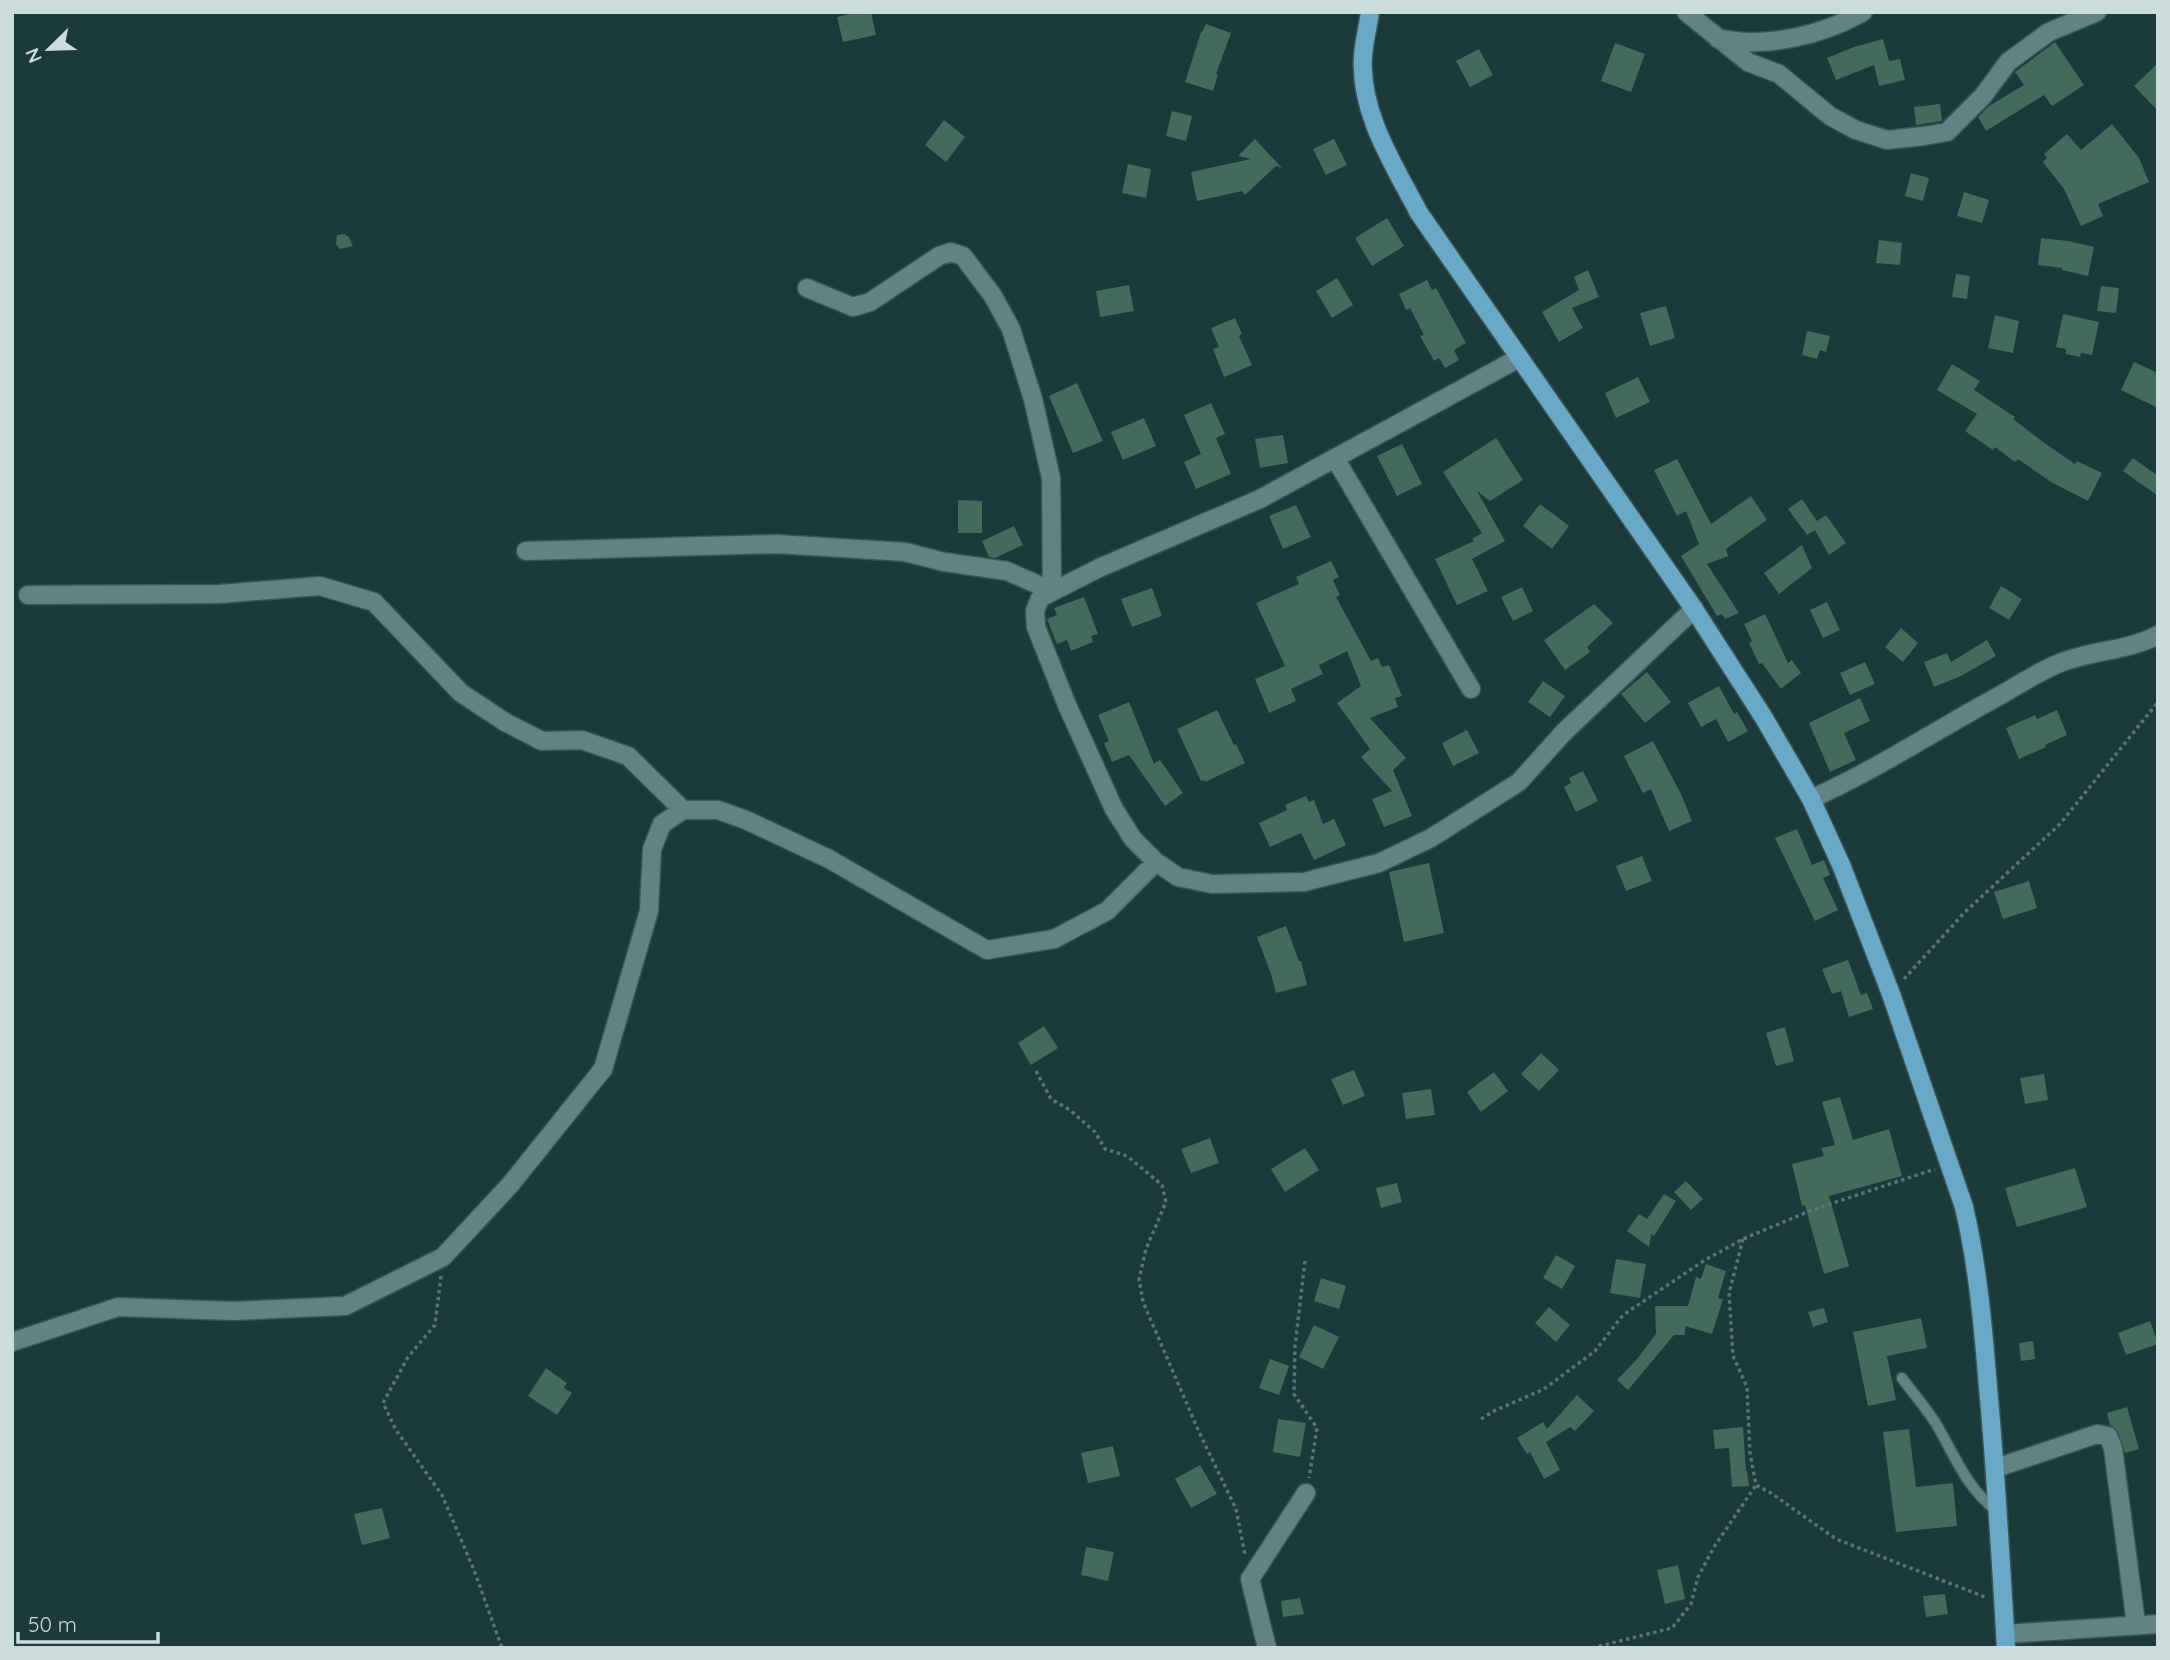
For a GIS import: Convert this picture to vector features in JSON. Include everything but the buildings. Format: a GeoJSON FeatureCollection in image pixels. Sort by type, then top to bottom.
{"type":"FeatureCollection","features":[{"type":"Feature","properties":{"kind":"main road"},"geometry":{"type":"LineString","coordinates":[[1370,12],[1363,57],[1366,98],[1383,144],[1419,214],[1694,609],[1811,799],[1842,867],[1891,994],[1964,1208],[1973,1244],[1980,1291],[1996,1468],[2006,1641]]}},
{"type":"Feature","properties":{"kind":"street"},"geometry":{"type":"LineString","coordinates":[[1686,12],[1748,62],[1779,74],[1830,116],[1856,130],[1887,140],[1947,132],[1983,96],[2008,62],[2049,32],[2097,12]]}},
{"type":"Feature","properties":{"kind":"street"},"geometry":{"type":"LineString","coordinates":[[1718,39],[1755,42],[1785,39],[1849,20],[1863,12]]}},
{"type":"Feature","properties":{"kind":"street"},"geometry":{"type":"LineString","coordinates":[[807,288],[853,307],[870,302],[939,256],[951,252],[963,256],[993,296],[1011,329],[1034,399],[1051,478],[1052,591]]}},
{"type":"Feature","properties":{"kind":"street"},"geometry":{"type":"LineString","coordinates":[[1519,358],[1259,499],[1099,568],[1040,598],[1037,604],[1036,627],[1067,705],[1114,809],[1133,839],[1156,862],[1178,877],[1212,884],[1304,882],[1379,863],[1431,838],[1519,782],[1564,733],[1694,609]]}},
{"type":"Feature","properties":{"kind":"street"},"geometry":{"type":"LineString","coordinates":[[1335,458],[1471,689]]}},
{"type":"Feature","properties":{"kind":"street"},"geometry":{"type":"LineString","coordinates":[[526,551],[777,544],[905,552],[944,562],[1007,571],[1052,591]]}},
{"type":"Feature","properties":{"kind":"street"},"geometry":{"type":"LineString","coordinates":[[28,595],[219,594],[320,586],[374,602],[461,693],[505,722],[542,741],[582,740],[628,756],[683,810]]}},
{"type":"Feature","properties":{"kind":"street"},"geometry":{"type":"LineString","coordinates":[[1811,799],[1852,780],[1945,725],[2060,663],[2108,649],[2141,644],[2158,635]]}},
{"type":"Feature","properties":{"kind":"street"},"geometry":{"type":"LineString","coordinates":[[12,1342],[118,1307],[234,1311],[345,1306],[443,1256],[510,1185],[603,1069],[649,911],[652,849],[662,824],[683,810],[718,810],[829,859],[987,950],[1054,939],[1107,911],[1156,862]]}},
{"type":"Feature","properties":{"kind":"street"},"geometry":{"type":"LineString","coordinates":[[1996,1468],[2097,1434],[2108,1436],[2113,1448],[2136,1624]]}},
{"type":"Feature","properties":{"kind":"street"},"geometry":{"type":"LineString","coordinates":[[1267,1648],[1250,1579],[1306,1493]]}},
{"type":"Feature","properties":{"kind":"street"},"geometry":{"type":"LineString","coordinates":[[2006,1641],[2136,1624],[2158,1624]]}},
{"type":"Feature","properties":{"kind":"lane"},"geometry":{"type":"LineString","coordinates":[[1902,1378],[1935,1421],[1969,1485],[1998,1512]]}},
{"type":"Feature","properties":{"kind":"path"},"geometry":{"type":"LineString","coordinates":[[1891,994],[1964,913],[2060,824],[2158,702]]}},
{"type":"Feature","properties":{"kind":"path"},"geometry":{"type":"LineString","coordinates":[[1036,1071],[1051,1099],[1070,1110],[1095,1132],[1105,1149],[1127,1156],[1162,1185],[1166,1202],[1146,1249],[1139,1279],[1143,1301],[1199,1432],[1236,1509],[1250,1579]]}},
{"type":"Feature","properties":{"kind":"path"},"geometry":{"type":"LineString","coordinates":[[1481,1419],[1544,1389],[1595,1351],[1623,1315],[1743,1238],[1812,1210],[1949,1165]]}},
{"type":"Feature","properties":{"kind":"path"},"geometry":{"type":"LineString","coordinates":[[1592,1648],[1672,1628],[1691,1604],[1698,1577],[1714,1547],[1756,1485],[1749,1453],[1750,1424],[1746,1387],[1733,1356],[1729,1293],[1743,1238]]}},
{"type":"Feature","properties":{"kind":"path"},"geometry":{"type":"LineString","coordinates":[[443,1256],[435,1325],[408,1357],[383,1403],[396,1430],[442,1496],[474,1570],[502,1648]]}},
{"type":"Feature","properties":{"kind":"path"},"geometry":{"type":"LineString","coordinates":[[1305,1261],[1294,1346],[1294,1395],[1317,1428],[1306,1493]]}},
{"type":"Feature","properties":{"kind":"path"},"geometry":{"type":"LineString","coordinates":[[1756,1485],[1836,1539],[2004,1604]]}}]}
